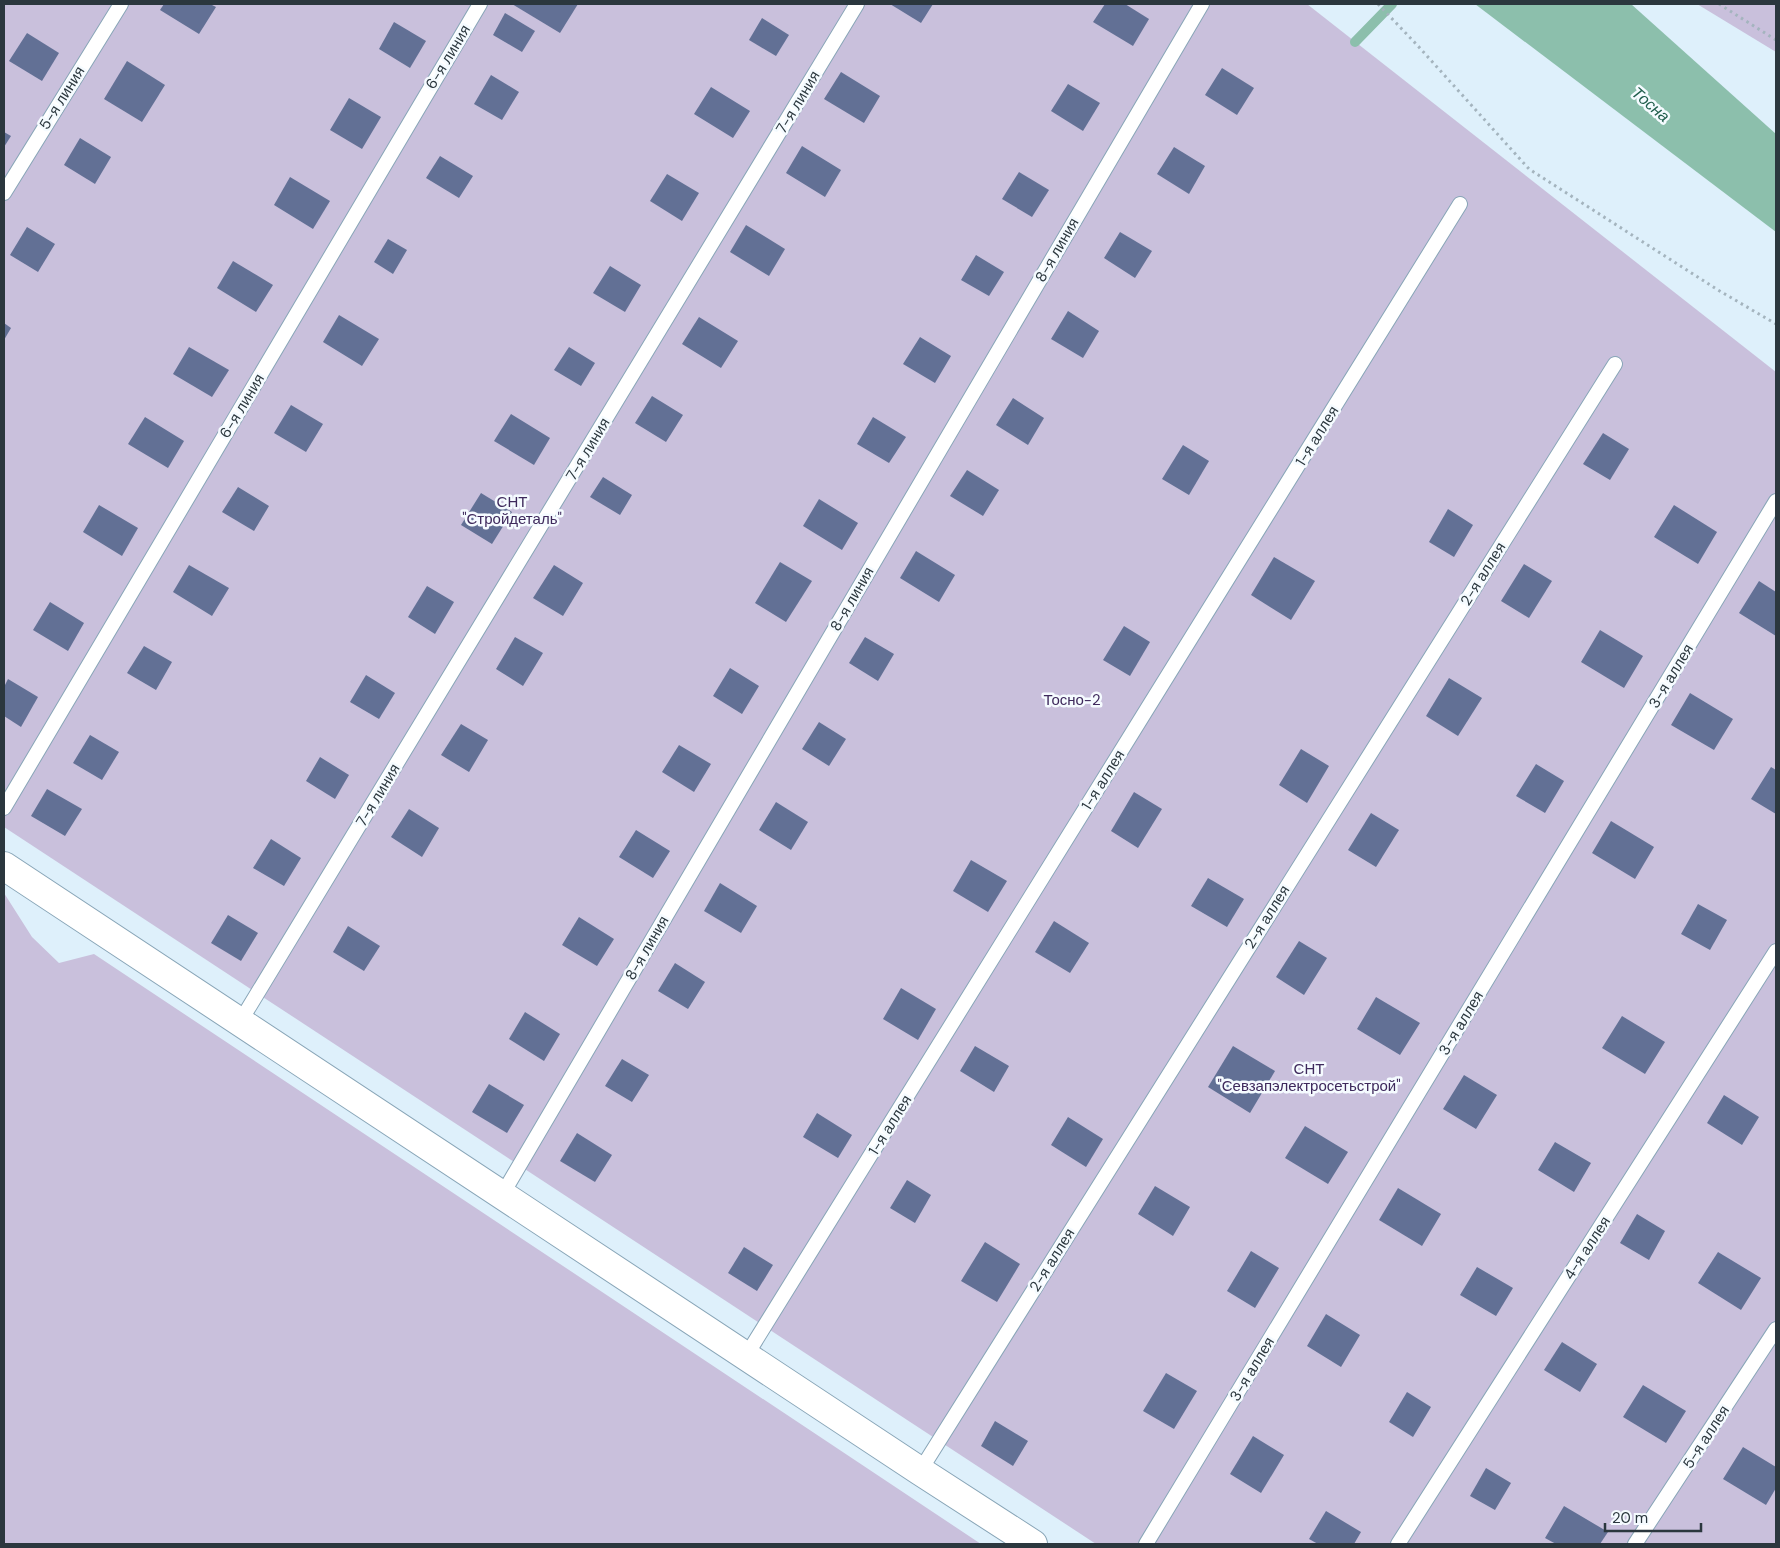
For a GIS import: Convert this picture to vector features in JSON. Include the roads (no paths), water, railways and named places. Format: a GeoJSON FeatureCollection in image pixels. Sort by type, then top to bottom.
{"type":"FeatureCollection","features":[{"type":"Feature","properties":{"kind":"street"},"geometry":{"type":"LineString","coordinates":[[4,866],[1033,1544]]}},
{"type":"Feature","properties":{"kind":"lane","name":"5-я линия"},"geometry":{"type":"LineString","coordinates":[[4,193],[121,4]]}},
{"type":"Feature","properties":{"kind":"lane","name":"6-я линия"},"geometry":{"type":"LineString","coordinates":[[4,808],[480,4]]}},
{"type":"Feature","properties":{"kind":"lane","name":"7-я линия"},"geometry":{"type":"LineString","coordinates":[[240,1022],[857,4]]}},
{"type":"Feature","properties":{"kind":"lane","name":"8-я линия"},"geometry":{"type":"LineString","coordinates":[[502,1194],[1202,4]]}},
{"type":"Feature","properties":{"kind":"lane","name":"1-я аллея"},"geometry":{"type":"LineString","coordinates":[[746,1356],[1460,204]]}},
{"type":"Feature","properties":{"kind":"lane","name":"2-я аллея"},"geometry":{"type":"LineString","coordinates":[[920,1471],[1615,364]]}},
{"type":"Feature","properties":{"kind":"lane","name":"3-я аллея"},"geometry":{"type":"LineString","coordinates":[[1146,1544],[1776,502]]}},
{"type":"Feature","properties":{"kind":"lane","name":"4-я аллея"},"geometry":{"type":"LineString","coordinates":[[1398,1544],[1776,951]]}},
{"type":"Feature","properties":{"kind":"lane","name":"5-я аллея"},"geometry":{"type":"LineString","coordinates":[[1635,1544],[1776,1329]]}},
{"type":"Feature","properties":{"kind":"water","name":"Тосна"},"geometry":{"type":"Polygon","coordinates":[[[1475,4],[1631,4],[1776,134],[1776,232],[1475,4]]]}},
{"type":"Feature","properties":{"kind":"waterway"},"geometry":{"type":"LineString","coordinates":[[1355,42],[1392,4]]}},
{"type":"Feature","properties":{"kind":"park label","name":"СНТ \"Стройдеталь\""},"geometry":{"type":"Point","coordinates":[512,510]}},
{"type":"Feature","properties":{"kind":"park label","name":"Тосно-2"},"geometry":{"type":"Point","coordinates":[1072,700]}},
{"type":"Feature","properties":{"kind":"park label","name":"СНТ \"Севзапэлектросетьстрой\""},"geometry":{"type":"Point","coordinates":[1309,1078]}}]}
